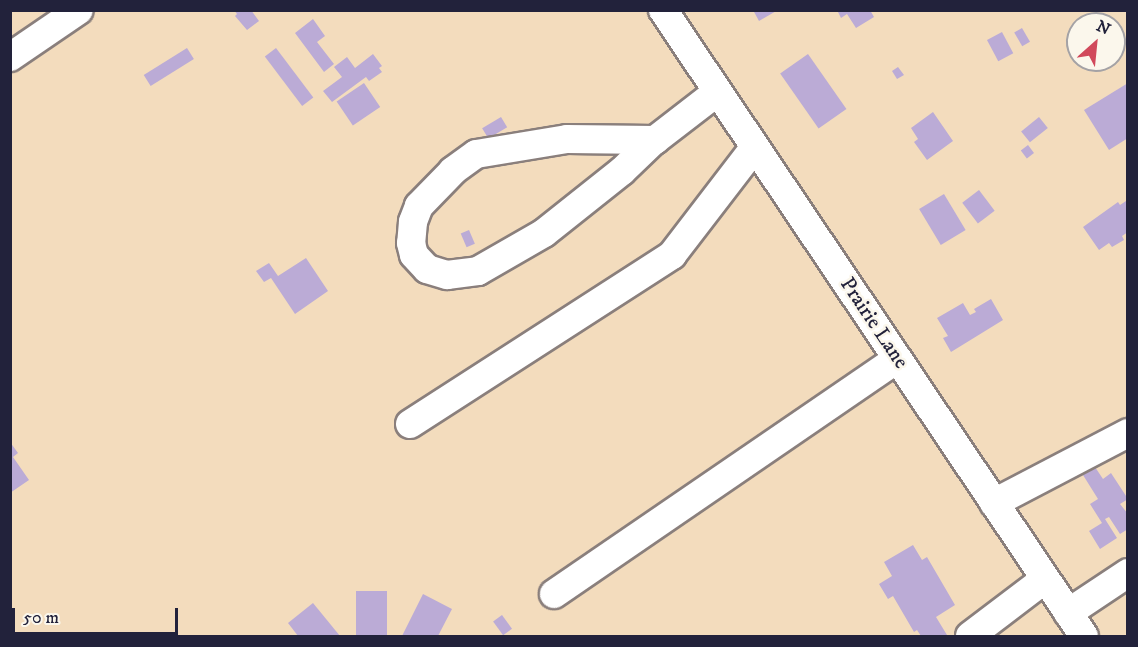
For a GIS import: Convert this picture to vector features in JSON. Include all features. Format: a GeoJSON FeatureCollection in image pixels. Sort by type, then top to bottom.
{"type":"FeatureCollection","features":[{"type":"Feature","properties":{"kind":"street"},"geometry":{"type":"LineString","coordinates":[[10,57],[79,10]]}},
{"type":"Feature","properties":{"kind":"street","name":"Prairie Lane"},"geometry":{"type":"LineString","coordinates":[[663,10],[1084,636]]}},
{"type":"Feature","properties":{"kind":"street"},"geometry":{"type":"LineString","coordinates":[[655,140],[567,139],[476,154],[453,171],[419,206],[413,222],[411,243],[414,255],[427,269],[447,275],[478,271],[544,233],[622,171],[655,140],[717,92]]}},
{"type":"Feature","properties":{"kind":"street"},"geometry":{"type":"LineString","coordinates":[[410,424],[672,255],[755,147]]}},
{"type":"Feature","properties":{"kind":"street"},"geometry":{"type":"LineString","coordinates":[[554,594],[897,359]]}},
{"type":"Feature","properties":{"kind":"street"},"geometry":{"type":"LineString","coordinates":[[994,503],[1128,433]]}},
{"type":"Feature","properties":{"kind":"street"},"geometry":{"type":"LineString","coordinates":[[1068,613],[1128,573]]}},
{"type":"Feature","properties":{"kind":"street"},"geometry":{"type":"LineString","coordinates":[[970,636],[1045,579]]}},
{"type":"Feature","properties":{"kind":"building"},"geometry":{"type":"Polygon","coordinates":[[[234,10],[251,10],[259,21],[247,30],[235,16],[237,14],[234,10]]]}},
{"type":"Feature","properties":{"kind":"building"},"geometry":{"type":"Polygon","coordinates":[[[753,10],[778,10],[759,21],[753,10]]]}},
{"type":"Feature","properties":{"kind":"building"},"geometry":{"type":"Polygon","coordinates":[[[837,10],[870,10],[874,17],[856,28],[847,14],[841,18],[837,10]]]}},
{"type":"Feature","properties":{"kind":"building"},"geometry":{"type":"Polygon","coordinates":[[[313,19],[325,36],[317,42],[334,64],[324,72],[295,33],[313,19]]]}},
{"type":"Feature","properties":{"kind":"building"},"geometry":{"type":"Polygon","coordinates":[[[1022,28],[1030,42],[1022,46],[1014,32],[1022,28]]]}},
{"type":"Feature","properties":{"kind":"building"},"geometry":{"type":"Polygon","coordinates":[[[1002,32],[1013,53],[998,61],[987,40],[1002,32]]]}},
{"type":"Feature","properties":{"kind":"building"},"geometry":{"type":"Polygon","coordinates":[[[187,48],[194,59],[151,86],[144,75],[187,48]]]}},
{"type":"Feature","properties":{"kind":"building"},"geometry":{"type":"Polygon","coordinates":[[[276,48],[313,98],[302,106],[265,56],[276,48]]]}},
{"type":"Feature","properties":{"kind":"building"},"geometry":{"type":"Polygon","coordinates":[[[373,54],[382,66],[379,68],[382,72],[369,81],[366,77],[332,102],[323,91],[342,77],[334,67],[347,57],[355,68],[373,54]]]}},
{"type":"Feature","properties":{"kind":"building"},"geometry":{"type":"Polygon","coordinates":[[[808,54],[846,109],[819,128],[780,74],[808,54]]]}},
{"type":"Feature","properties":{"kind":"building"},"geometry":{"type":"Polygon","coordinates":[[[898,67],[904,75],[897,79],[892,71],[898,67]]]}},
{"type":"Feature","properties":{"kind":"building"},"geometry":{"type":"Polygon","coordinates":[[[364,83],[380,107],[353,125],[337,101],[364,83]]]}},
{"type":"Feature","properties":{"kind":"building"},"geometry":{"type":"Polygon","coordinates":[[[1128,83],[1128,138],[1109,150],[1084,110],[1128,83]]]}},
{"type":"Feature","properties":{"kind":"building"},"geometry":{"type":"Polygon","coordinates":[[[933,112],[953,141],[927,160],[914,142],[918,139],[911,128],[933,112]]]}},
{"type":"Feature","properties":{"kind":"building"},"geometry":{"type":"Polygon","coordinates":[[[501,117],[507,127],[488,139],[482,128],[501,117]]]}},
{"type":"Feature","properties":{"kind":"building"},"geometry":{"type":"Polygon","coordinates":[[[1039,117],[1048,128],[1030,142],[1021,131],[1039,117]]]}},
{"type":"Feature","properties":{"kind":"building"},"geometry":{"type":"Polygon","coordinates":[[[1028,145],[1034,153],[1027,158],[1021,150],[1028,145]]]}},
{"type":"Feature","properties":{"kind":"building"},"geometry":{"type":"Polygon","coordinates":[[[979,190],[995,211],[978,223],[962,203],[979,190]]]}},
{"type":"Feature","properties":{"kind":"building"},"geometry":{"type":"Polygon","coordinates":[[[944,194],[966,230],[941,245],[919,209],[944,194]]]}},
{"type":"Feature","properties":{"kind":"building"},"geometry":{"type":"Polygon","coordinates":[[[1126,201],[1128,232],[1122,236],[1124,240],[1112,247],[1109,243],[1099,250],[1083,227],[1118,202],[1120,205],[1126,201]]]}},
{"type":"Feature","properties":{"kind":"building"},"geometry":{"type":"Polygon","coordinates":[[[469,230],[475,244],[467,247],[461,234],[469,230]]]}},
{"type":"Feature","properties":{"kind":"building"},"geometry":{"type":"Polygon","coordinates":[[[306,258],[328,291],[295,314],[271,278],[264,282],[256,271],[269,263],[278,276],[306,258]]]}},
{"type":"Feature","properties":{"kind":"building"},"geometry":{"type":"Polygon","coordinates":[[[991,299],[1003,320],[951,352],[943,338],[948,336],[937,318],[963,303],[970,315],[976,312],[974,309],[991,299]]]}},
{"type":"Feature","properties":{"kind":"building"},"geometry":{"type":"Polygon","coordinates":[[[10,442],[18,453],[13,457],[29,480],[10,493],[10,442]]]}},
{"type":"Feature","properties":{"kind":"building"},"geometry":{"type":"Polygon","coordinates":[[[1095,467],[1103,479],[1111,473],[1128,499],[1120,504],[1128,514],[1128,529],[1120,534],[1109,517],[1105,519],[1117,538],[1100,549],[1089,531],[1102,523],[1090,504],[1098,499],[1083,475],[1095,467]]]}},
{"type":"Feature","properties":{"kind":"building"},"geometry":{"type":"Polygon","coordinates":[[[913,545],[922,560],[927,557],[955,605],[936,617],[947,635],[921,636],[917,630],[914,632],[893,596],[888,599],[879,584],[892,576],[884,562],[913,545]]]}},
{"type":"Feature","properties":{"kind":"building"},"geometry":{"type":"Polygon","coordinates":[[[356,591],[387,591],[387,636],[356,636],[356,591]]]}},
{"type":"Feature","properties":{"kind":"building"},"geometry":{"type":"Polygon","coordinates":[[[423,594],[452,609],[438,636],[402,636],[423,594]]]}},
{"type":"Feature","properties":{"kind":"building"},"geometry":{"type":"Polygon","coordinates":[[[313,603],[340,636],[298,636],[288,623],[313,603]]]}},
{"type":"Feature","properties":{"kind":"building"},"geometry":{"type":"Polygon","coordinates":[[[502,615],[512,629],[503,635],[493,621],[502,615]]]}}]}
